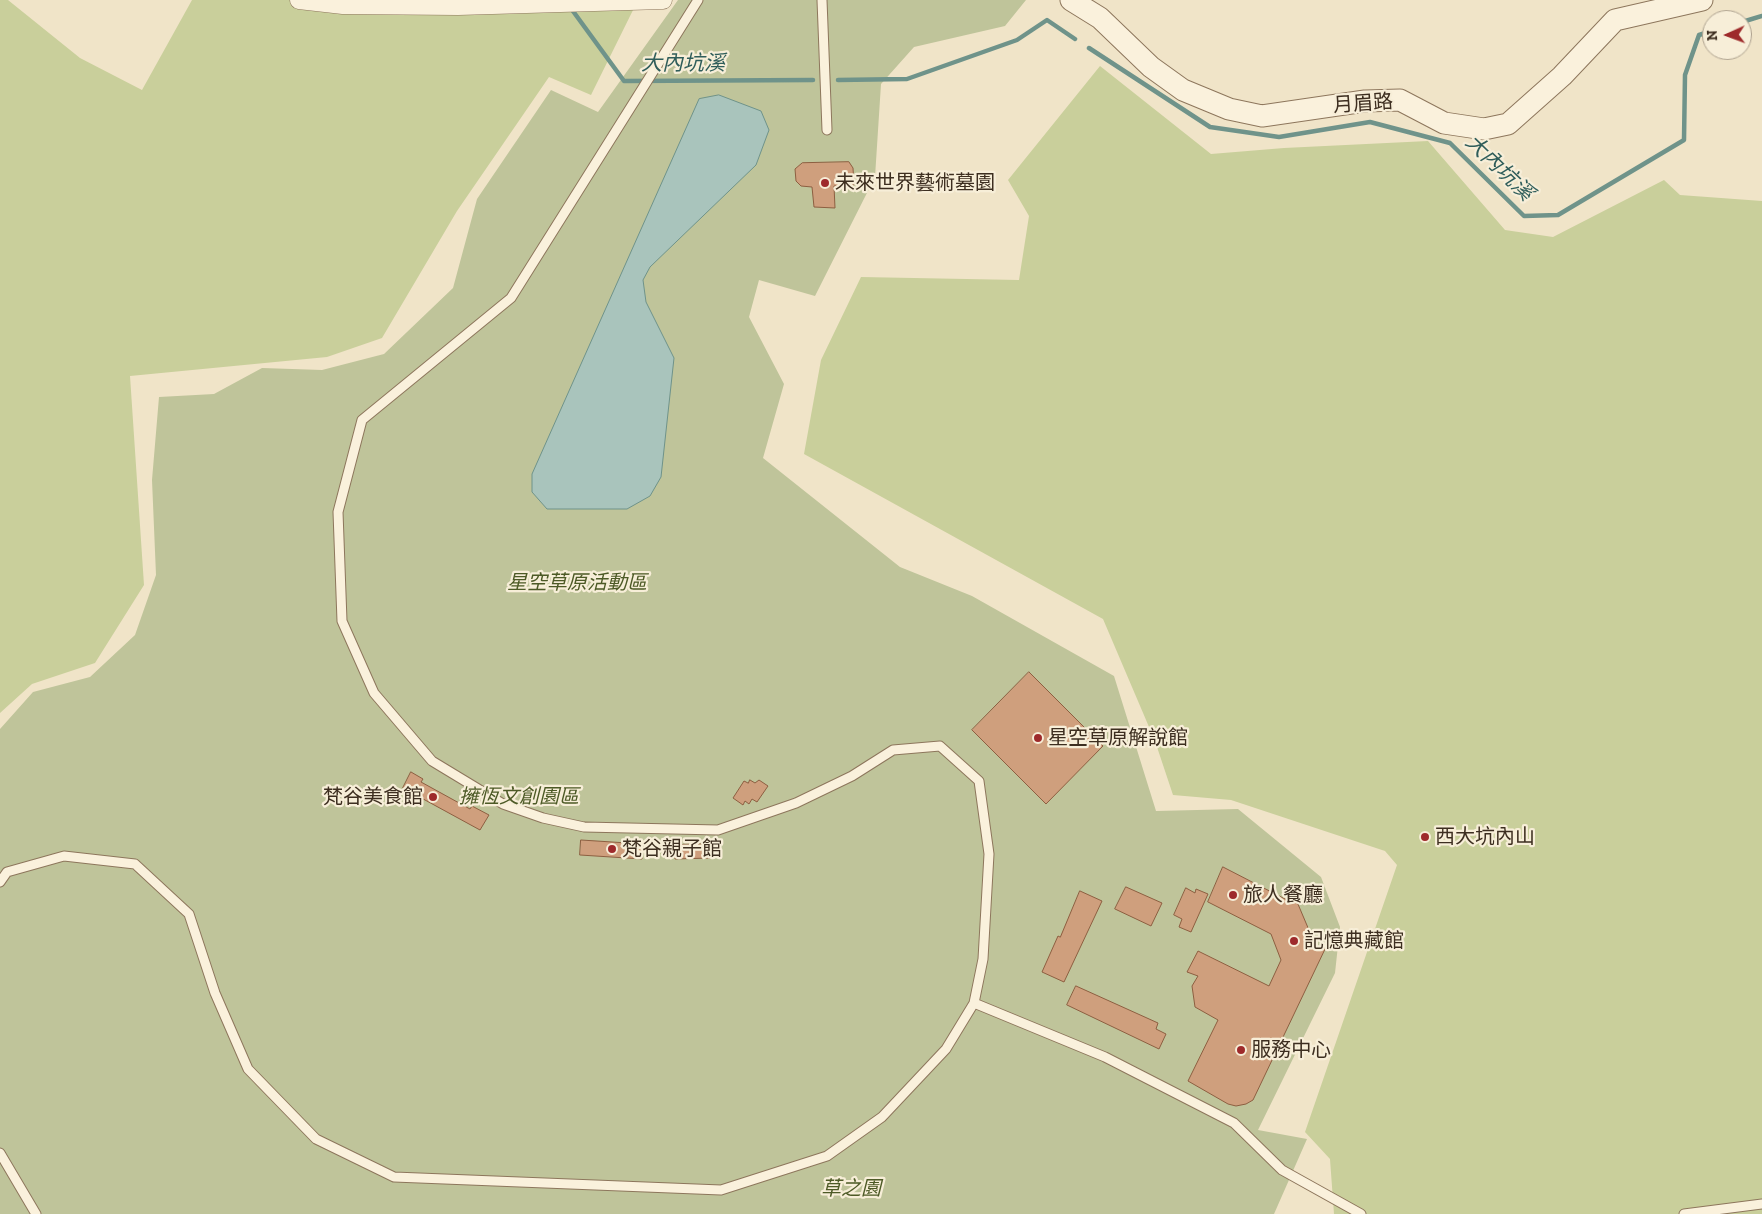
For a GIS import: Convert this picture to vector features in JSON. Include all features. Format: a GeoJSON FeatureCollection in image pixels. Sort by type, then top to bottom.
{"type":"FeatureCollection","features":[{"type":"Feature","properties":{"kind":"street"},"geometry":{"type":"LineString","coordinates":[[299,0],[342,5],[458,6],[663,0]]}},
{"type":"Feature","properties":{"kind":"street","name":"月眉路"},"geometry":{"type":"LineString","coordinates":[[1071,0],[1100,18],[1151,67],[1183,90],[1229,109],[1262,116],[1364,100],[1400,100],[1444,123],[1484,129],[1508,124],[1562,76],[1615,20],[1702,0]]}},
{"type":"Feature","properties":{"kind":"lane"},"geometry":{"type":"LineString","coordinates":[[0,882],[7,872],[64,856],[135,864],[189,914],[215,993],[248,1069],[316,1139],[394,1176],[721,1190],[827,1156],[882,1117],[946,1049],[974,1003],[983,959],[989,854],[979,781],[940,746],[893,750],[852,776],[796,803],[718,830],[584,827],[543,818],[503,804],[432,761],[374,693],[342,621],[338,512],[362,420],[511,298],[698,0]]}},
{"type":"Feature","properties":{"kind":"lane"},"geometry":{"type":"LineString","coordinates":[[822,0],[827,130]]}},
{"type":"Feature","properties":{"kind":"lane"},"geometry":{"type":"LineString","coordinates":[[974,1003],[1106,1056],[1234,1123],[1282,1170],[1361,1214]]}},
{"type":"Feature","properties":{"kind":"lane"},"geometry":{"type":"LineString","coordinates":[[0,1153],[36,1214]]}},
{"type":"Feature","properties":{"kind":"lane"},"geometry":{"type":"LineString","coordinates":[[1684,1214],[1762,1204]]}},
{"type":"Feature","properties":{"kind":"green space"},"geometry":{"type":"Polygon","coordinates":[[[0,0],[8,0],[80,58],[142,90],[192,0],[638,0],[591,95],[549,77],[457,211],[382,338],[327,357],[130,376],[144,585],[95,663],[32,684],[0,713],[0,0]]]}},
{"type":"Feature","properties":{"kind":"green space","name":"擁恆文創園區"},"geometry":{"type":"Polygon","coordinates":[[[678,0],[1026,0],[1005,26],[914,47],[881,84],[875,177],[815,296],[759,280],[749,317],[784,384],[763,458],[900,567],[972,596],[1114,676],[1156,811],[1238,809],[1321,877],[1340,927],[1335,973],[1258,1130],[1307,1139],[1274,1214],[0,1214],[0,729],[33,692],[90,677],[135,635],[156,575],[152,480],[159,397],[214,394],[262,368],[322,370],[384,354],[453,288],[477,199],[551,90],[598,112],[678,0]]]}},
{"type":"Feature","properties":{"kind":"green space"},"geometry":{"type":"Polygon","coordinates":[[[1100,66],[1211,154],[1284,148],[1428,141],[1505,230],[1553,237],[1664,180],[1680,195],[1762,201],[1762,1214],[1334,1214],[1330,1159],[1305,1132],[1397,865],[1385,851],[1231,800],[1173,795],[1155,741],[1103,619],[804,454],[821,360],[861,277],[1019,280],[1029,216],[1008,180],[1100,66]]]}},
{"type":"Feature","properties":{"kind":"water"},"geometry":{"type":"Polygon","coordinates":[[[719,95],[761,111],[769,130],[756,165],[650,267],[643,280],[646,302],[674,358],[661,477],[650,496],[627,509],[547,509],[532,492],[532,474],[699,99],[719,95]]]}},
{"type":"Feature","properties":{"kind":"building","name":"未來世界藝術墓園"},"geometry":{"type":"Polygon","coordinates":[[[849,162],[853,168],[854,185],[834,186],[835,208],[814,207],[812,187],[801,186],[796,181],[795,169],[802,163],[849,162]]]}},
{"type":"Feature","properties":{"kind":"building","name":"星空草原解說館"},"geometry":{"type":"Polygon","coordinates":[[[1029,672],[1103,746],[1046,804],[972,730],[1029,672]]]}},
{"type":"Feature","properties":{"kind":"building","name":"梵谷美食館"},"geometry":{"type":"Polygon","coordinates":[[[411,772],[423,779],[421,782],[470,809],[472,806],[489,815],[480,830],[403,788],[411,772]]]}},
{"type":"Feature","properties":{"kind":"building"},"geometry":{"type":"Polygon","coordinates":[[[750,780],[755,783],[759,780],[768,786],[757,802],[752,799],[749,804],[745,801],[743,805],[733,798],[744,781],[748,783],[750,780]]]}},
{"type":"Feature","properties":{"kind":"building","name":"梵谷親子館"},"geometry":{"type":"Polygon","coordinates":[[[581,840],[643,844],[642,859],[580,855],[581,840]]]}},
{"type":"Feature","properties":{"kind":"building"},"geometry":{"type":"Polygon","coordinates":[[[710,844],[710,858],[675,859],[674,845],[710,844]]]}},
{"type":"Feature","properties":{"kind":"building","name":"服務中心"},"geometry":{"type":"Polygon","coordinates":[[[1223,867],[1287,900],[1292,890],[1317,949],[1326,947],[1253,1100],[1236,1106],[1228,1104],[1188,1081],[1218,1020],[1195,1007],[1192,986],[1198,976],[1187,972],[1198,951],[1269,986],[1281,960],[1271,934],[1208,902],[1223,867]]]}},
{"type":"Feature","properties":{"kind":"building"},"geometry":{"type":"Polygon","coordinates":[[[1126,887],[1162,903],[1151,926],[1115,909],[1126,887]]]}},
{"type":"Feature","properties":{"kind":"building"},"geometry":{"type":"Polygon","coordinates":[[[1186,888],[1195,893],[1196,889],[1208,894],[1191,932],[1179,927],[1182,919],[1174,915],[1186,888]]]}},
{"type":"Feature","properties":{"kind":"building"},"geometry":{"type":"Polygon","coordinates":[[[1080,891],[1102,901],[1064,982],[1042,972],[1080,891]]]}},
{"type":"Feature","properties":{"kind":"building"},"geometry":{"type":"Polygon","coordinates":[[[1076,986],[1158,1023],[1156,1029],[1166,1034],[1159,1049],[1067,1005],[1076,986]]]}},
{"type":"Feature","properties":{"kind":"waterway","name":"大內坑溪"},"geometry":{"type":"LineString","coordinates":[[570,7],[624,81],[813,80]]}},
{"type":"Feature","properties":{"kind":"waterway","name":"大內坑溪"},"geometry":{"type":"LineString","coordinates":[[1752,19],[1762,16]]}},
{"type":"Feature","properties":{"kind":"waterway","name":"大內坑溪"},"geometry":{"type":"LineString","coordinates":[[838,80],[907,79],[1017,40],[1047,20],[1075,39]]}},
{"type":"Feature","properties":{"kind":"waterway","name":"大內坑溪"},"geometry":{"type":"LineString","coordinates":[[1089,48],[1210,127],[1279,137],[1370,122],[1450,143],[1524,216],[1558,215],[1684,140],[1685,75],[1699,35],[1702,34]]}},
{"type":"Feature","properties":{"kind":"place","name":"未來世界藝術墓園"},"geometry":{"type":"Point","coordinates":[825,183]}},
{"type":"Feature","properties":{"kind":"place","name":"星空草原解說館"},"geometry":{"type":"Point","coordinates":[1038,738]}},
{"type":"Feature","properties":{"kind":"place","name":"梵谷美食館"},"geometry":{"type":"Point","coordinates":[433,797]}},
{"type":"Feature","properties":{"kind":"place","name":"西大坑內山"},"geometry":{"type":"Point","coordinates":[1425,837]}},
{"type":"Feature","properties":{"kind":"place","name":"梵谷親子館"},"geometry":{"type":"Point","coordinates":[612,849]}},
{"type":"Feature","properties":{"kind":"place","name":"旅人餐廳"},"geometry":{"type":"Point","coordinates":[1233,895]}},
{"type":"Feature","properties":{"kind":"place","name":"記憶典藏館"},"geometry":{"type":"Point","coordinates":[1294,941]}},
{"type":"Feature","properties":{"kind":"place","name":"服務中心"},"geometry":{"type":"Point","coordinates":[1241,1050]}},
{"type":"Feature","properties":{"kind":"park label","name":"星空草原活動區"},"geometry":{"type":"Point","coordinates":[577,583]}},
{"type":"Feature","properties":{"kind":"park label","name":"草之園"},"geometry":{"type":"Point","coordinates":[851,1189]}}]}
